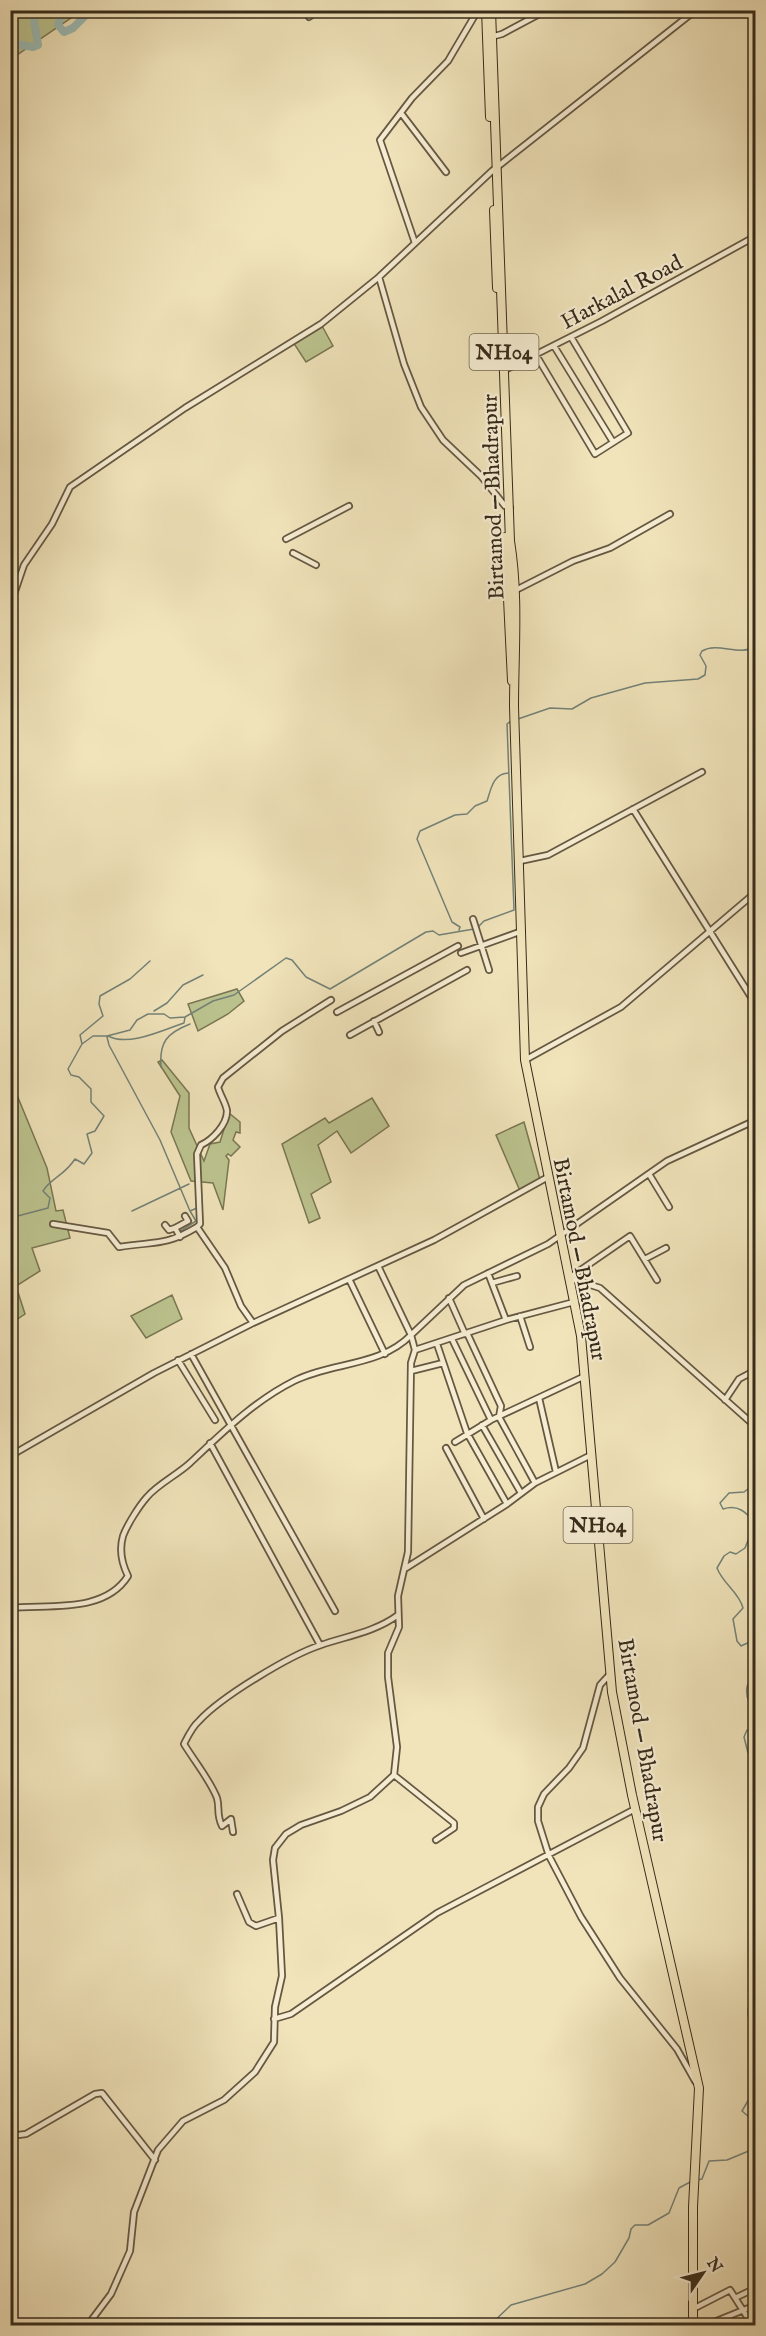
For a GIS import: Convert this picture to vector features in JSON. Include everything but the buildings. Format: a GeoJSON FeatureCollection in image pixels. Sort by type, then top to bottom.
{"type":"FeatureCollection","features":[{"type":"Feature","properties":{"kind":"main road","name":"Birtamod — Bhadrapur"},"geometry":{"type":"LineString","coordinates":[[486,10],[495,169]]}},
{"type":"Feature","properties":{"kind":"main road","name":"Birtamod — Bhadrapur"},"geometry":{"type":"LineString","coordinates":[[491,10],[510,672],[514,694]]}},
{"type":"Feature","properties":{"kind":"main road","name":"Birtamod — Bhadrapur"},"geometry":{"type":"LineString","coordinates":[[507,507],[514,591],[516,668],[514,720],[525,1060],[574,1302],[585,1376],[611,1673],[635,1809],[699,2088],[693,2207],[693,2325]]}},
{"type":"Feature","properties":{"kind":"street"},"geometry":{"type":"LineString","coordinates":[[309,17],[320,10]]}},
{"type":"Feature","properties":{"kind":"street"},"geometry":{"type":"LineString","coordinates":[[415,243],[381,143],[382,137],[401,112],[448,62],[478,10]]}},
{"type":"Feature","properties":{"kind":"street"},"geometry":{"type":"LineString","coordinates":[[491,37],[547,10]]}},
{"type":"Feature","properties":{"kind":"street"},"geometry":{"type":"LineString","coordinates":[[10,606],[17,580],[28,557],[52,524],[70,487],[84,475],[321,324],[379,277],[495,169],[696,10]]}},
{"type":"Feature","properties":{"kind":"street"},"geometry":{"type":"LineString","coordinates":[[401,112],[446,172]]}},
{"type":"Feature","properties":{"kind":"street","name":"Harkalal Road"},"geometry":{"type":"LineString","coordinates":[[502,371],[571,337],[756,236]]}},
{"type":"Feature","properties":{"kind":"street"},"geometry":{"type":"LineString","coordinates":[[379,277],[404,364],[429,421],[443,440],[481,476],[507,507]]}},
{"type":"Feature","properties":{"kind":"street"},"geometry":{"type":"LineString","coordinates":[[536,355],[595,454],[628,433],[571,337]]}},
{"type":"Feature","properties":{"kind":"street"},"geometry":{"type":"LineString","coordinates":[[554,346],[613,442]]}},
{"type":"Feature","properties":{"kind":"street"},"geometry":{"type":"LineString","coordinates":[[286,539],[349,506]]}},
{"type":"Feature","properties":{"kind":"street"},"geometry":{"type":"LineString","coordinates":[[514,591],[573,561],[610,548],[670,514]]}},
{"type":"Feature","properties":{"kind":"street"},"geometry":{"type":"LineString","coordinates":[[293,553],[316,565]]}},
{"type":"Feature","properties":{"kind":"street"},"geometry":{"type":"LineString","coordinates":[[10,583],[17,580]]}},
{"type":"Feature","properties":{"kind":"street"},"geometry":{"type":"LineString","coordinates":[[520,861],[548,855],[702,772]]}},
{"type":"Feature","properties":{"kind":"street"},"geometry":{"type":"LineString","coordinates":[[633,809],[756,1005]]}},
{"type":"Feature","properties":{"kind":"street"},"geometry":{"type":"LineString","coordinates":[[525,1060],[621,1007],[708,930],[756,892]]}},
{"type":"Feature","properties":{"kind":"street"},"geometry":{"type":"LineString","coordinates":[[473,919],[489,970]]}},
{"type":"Feature","properties":{"kind":"street"},"geometry":{"type":"LineString","coordinates":[[460,953],[522,931]]}},
{"type":"Feature","properties":{"kind":"street"},"geometry":{"type":"LineString","coordinates":[[337,1012],[458,946]]}},
{"type":"Feature","properties":{"kind":"street"},"geometry":{"type":"LineString","coordinates":[[350,1035],[467,970]]}},
{"type":"Feature","properties":{"kind":"street"},"geometry":{"type":"LineString","coordinates":[[53,1224],[108,1233],[119,1247],[150,1246],[180,1237],[197,1227],[200,1224],[197,1154],[201,1145],[212,1140],[226,1116],[227,1108],[219,1087],[223,1078],[282,1030],[331,1000]]}},
{"type":"Feature","properties":{"kind":"street"},"geometry":{"type":"LineString","coordinates":[[374,1022],[379,1032]]}},
{"type":"Feature","properties":{"kind":"street"},"geometry":{"type":"LineString","coordinates":[[10,1608],[86,1604],[123,1584],[128,1576],[122,1564],[124,1536],[147,1497],[263,1400],[295,1380],[385,1354],[400,1347],[464,1285],[560,1237],[667,1161],[756,1120]]}},
{"type":"Feature","properties":{"kind":"street"},"geometry":{"type":"LineString","coordinates":[[649,1174],[669,1207]]}},
{"type":"Feature","properties":{"kind":"street"},"geometry":{"type":"LineString","coordinates":[[10,1456],[178,1360],[349,1279],[379,1268],[548,1177]]}},
{"type":"Feature","properties":{"kind":"street"},"geometry":{"type":"LineString","coordinates":[[165,1226],[169,1230],[176,1228],[188,1221],[185,1215]]}},
{"type":"Feature","properties":{"kind":"street"},"geometry":{"type":"LineString","coordinates":[[197,1227],[225,1268],[241,1306],[253,1323]]}},
{"type":"Feature","properties":{"kind":"street"},"geometry":{"type":"LineString","coordinates":[[176,1228],[180,1237]]}},
{"type":"Feature","properties":{"kind":"street"},"geometry":{"type":"LineString","coordinates":[[569,1278],[630,1236],[657,1280]]}},
{"type":"Feature","properties":{"kind":"street"},"geometry":{"type":"LineString","coordinates":[[645,1259],[666,1248]]}},
{"type":"Feature","properties":{"kind":"street"},"geometry":{"type":"LineString","coordinates":[[87,2325],[111,2294],[130,2252],[134,2212],[158,2150],[183,2121],[224,2100],[255,2072],[274,2042],[274,2019],[282,1976],[273,1860],[275,1848],[286,1834],[301,1825],[370,1797],[394,1775],[397,1747],[388,1677],[388,1653],[399,1627],[398,1596],[405,1568],[411,1500],[411,1371],[415,1350],[411,1335],[379,1268]]}},
{"type":"Feature","properties":{"kind":"street"},"geometry":{"type":"LineString","coordinates":[[488,1273],[506,1320]]}},
{"type":"Feature","properties":{"kind":"street"},"geometry":{"type":"LineString","coordinates":[[492,1283],[517,1276]]}},
{"type":"Feature","properties":{"kind":"street"},"geometry":{"type":"LineString","coordinates":[[569,1278],[600,1288],[756,1427]]}},
{"type":"Feature","properties":{"kind":"street"},"geometry":{"type":"LineString","coordinates":[[349,1279],[385,1354]]}},
{"type":"Feature","properties":{"kind":"street"},"geometry":{"type":"LineString","coordinates":[[449,1298],[501,1406],[499,1417],[536,1483]]}},
{"type":"Feature","properties":{"kind":"street"},"geometry":{"type":"LineString","coordinates":[[415,1350],[506,1320],[574,1302]]}},
{"type":"Feature","properties":{"kind":"street"},"geometry":{"type":"LineString","coordinates":[[520,1316],[530,1347]]}},
{"type":"Feature","properties":{"kind":"street"},"geometry":{"type":"LineString","coordinates":[[452,1339],[491,1420]]}},
{"type":"Feature","properties":{"kind":"street"},"geometry":{"type":"LineString","coordinates":[[437,1344],[467,1433],[507,1504]]}},
{"type":"Feature","properties":{"kind":"street"},"geometry":{"type":"LineString","coordinates":[[191,1354],[233,1424],[335,1611]]}},
{"type":"Feature","properties":{"kind":"street"},"geometry":{"type":"LineString","coordinates":[[178,1360],[215,1420]]}},
{"type":"Feature","properties":{"kind":"street"},"geometry":{"type":"LineString","coordinates":[[411,1371],[443,1363]]}},
{"type":"Feature","properties":{"kind":"street"},"geometry":{"type":"LineString","coordinates":[[725,1400],[739,1378],[756,1370]]}},
{"type":"Feature","properties":{"kind":"street"},"geometry":{"type":"LineString","coordinates":[[455,1442],[491,1420],[585,1376]]}},
{"type":"Feature","properties":{"kind":"street"},"geometry":{"type":"LineString","coordinates":[[539,1398],[556,1473]]}},
{"type":"Feature","properties":{"kind":"street"},"geometry":{"type":"LineString","coordinates":[[482,1425],[521,1493]]}},
{"type":"Feature","properties":{"kind":"street"},"geometry":{"type":"LineString","coordinates":[[210,1443],[320,1645]]}},
{"type":"Feature","properties":{"kind":"street"},"geometry":{"type":"LineString","coordinates":[[446,1448],[484,1519]]}},
{"type":"Feature","properties":{"kind":"street"},"geometry":{"type":"LineString","coordinates":[[405,1568],[484,1519],[536,1483],[591,1455]]}},
{"type":"Feature","properties":{"kind":"street"},"geometry":{"type":"LineString","coordinates":[[233,1832],[231,1820],[222,1826],[216,1810],[218,1802],[208,1780],[203,1777],[184,1744],[199,1720],[263,1675],[320,1645],[348,1638],[388,1622],[398,1615]]}},
{"type":"Feature","properties":{"kind":"street"},"geometry":{"type":"LineString","coordinates":[[611,1673],[600,1685],[592,1723],[583,1748],[569,1768],[553,1782],[538,1807],[538,1821],[549,1856],[595,1939],[642,2007],[676,2049],[699,2088]]}},
{"type":"Feature","properties":{"kind":"street"},"geometry":{"type":"LineString","coordinates":[[394,1775],[454,1823],[454,1828],[436,1840]]}},
{"type":"Feature","properties":{"kind":"street"},"geometry":{"type":"LineString","coordinates":[[274,2019],[291,2014],[430,1917],[635,1809]]}},
{"type":"Feature","properties":{"kind":"street"},"geometry":{"type":"LineString","coordinates":[[237,1894],[249,1922],[256,1926],[279,1918]]}},
{"type":"Feature","properties":{"kind":"street"},"geometry":{"type":"LineString","coordinates":[[10,2136],[26,2134],[95,2094],[102,2093],[155,2160]]}},
{"type":"Feature","properties":{"kind":"street"},"geometry":{"type":"LineString","coordinates":[[735,2298],[756,2288]]}},
{"type":"Feature","properties":{"kind":"street"},"geometry":{"type":"LineString","coordinates":[[693,2309],[730,2290],[753,2325]]}},
{"type":"Feature","properties":{"kind":"street"},"geometry":{"type":"LineString","coordinates":[[704,2325],[756,2305]]}},
{"type":"Feature","properties":{"kind":"green space"},"geometry":{"type":"Polygon","coordinates":[[[11,10],[81,10],[81,11],[11,59],[11,10]]]}},
{"type":"Feature","properties":{"kind":"green space"},"geometry":{"type":"Polygon","coordinates":[[[321,324],[333,346],[306,362],[293,342],[321,324]]]}},
{"type":"Feature","properties":{"kind":"green space"},"geometry":{"type":"Polygon","coordinates":[[[237,989],[244,1001],[228,1014],[198,1031],[188,1004],[237,989]]]}},
{"type":"Feature","properties":{"kind":"green space"},"geometry":{"type":"Polygon","coordinates":[[[162,1060],[189,1093],[189,1128],[204,1161],[210,1144],[220,1142],[229,1113],[240,1122],[240,1133],[236,1132],[233,1140],[240,1147],[231,1156],[228,1154],[226,1156],[229,1160],[223,1210],[213,1183],[191,1181],[171,1132],[180,1096],[158,1062],[162,1060]]]}},
{"type":"Feature","properties":{"kind":"green space"},"geometry":{"type":"Polygon","coordinates":[[[10,1078],[47,1168],[56,1211],[63,1210],[70,1238],[32,1248],[40,1271],[16,1286],[25,1314],[13,1322],[10,1212],[16,1210],[10,1199],[10,1078]]]}},
{"type":"Feature","properties":{"kind":"green space"},"geometry":{"type":"Polygon","coordinates":[[[372,1098],[389,1126],[351,1153],[337,1131],[318,1145],[331,1182],[311,1194],[320,1218],[309,1223],[282,1144],[325,1118],[329,1123],[372,1098]]]}},
{"type":"Feature","properties":{"kind":"green space"},"geometry":{"type":"Polygon","coordinates":[[[524,1122],[540,1180],[520,1191],[496,1135],[524,1122]]]}},
{"type":"Feature","properties":{"kind":"green space"},"geometry":{"type":"Polygon","coordinates":[[[172,1295],[182,1319],[146,1338],[131,1316],[172,1295]]]}},
{"type":"Feature","properties":{"kind":"waterway"},"geometry":{"type":"LineString","coordinates":[[10,43],[33,47],[38,45],[33,14],[38,10]]}},
{"type":"Feature","properties":{"kind":"waterway"},"geometry":{"type":"LineString","coordinates":[[63,10],[58,25],[64,32],[73,28],[91,10]]}},
{"type":"Feature","properties":{"kind":"waterway"},"geometry":{"type":"LineString","coordinates":[[518,719],[550,708],[572,709],[591,698],[645,683],[698,679],[705,675],[706,666],[700,655],[702,651],[715,648],[742,650],[756,647]]}},
{"type":"Feature","properties":{"kind":"waterway"},"geometry":{"type":"LineString","coordinates":[[478,927],[484,921],[514,910],[507,724],[511,721]]}},
{"type":"Feature","properties":{"kind":"waterway"},"geometry":{"type":"LineString","coordinates":[[459,930],[460,927],[452,922],[417,839],[420,831],[455,815],[467,814],[475,806],[487,801],[496,779],[508,773]]}},
{"type":"Feature","properties":{"kind":"waterway"},"geometry":{"type":"LineString","coordinates":[[10,1218],[48,1208],[50,1198],[43,1191],[46,1187],[75,1159],[84,1164],[92,1153],[87,1134],[95,1131],[104,1116],[91,1102],[91,1089],[79,1077],[71,1075],[68,1069],[82,1044],[93,1036],[107,1036],[130,1030],[137,1020],[148,1014],[164,1014],[170,1018],[185,1017],[213,1001],[234,995],[286,958],[292,960],[306,977],[330,989],[426,932],[433,931],[439,935],[474,929]]}},
{"type":"Feature","properties":{"kind":"waterway"},"geometry":{"type":"LineString","coordinates":[[82,1044],[80,1035],[103,1016],[99,1004],[100,996],[130,979],[150,961]]}},
{"type":"Feature","properties":{"kind":"waterway"},"geometry":{"type":"LineString","coordinates":[[154,1011],[167,1003],[183,985],[203,975]]}},
{"type":"Feature","properties":{"kind":"waterway"},"geometry":{"type":"LineString","coordinates":[[108,1036],[116,1039],[136,1039],[184,1023],[185,1017]]}},
{"type":"Feature","properties":{"kind":"waterway"},"geometry":{"type":"LineString","coordinates":[[161,1067],[161,1051],[166,1040],[175,1031],[190,1024]]}},
{"type":"Feature","properties":{"kind":"waterway"},"geometry":{"type":"LineString","coordinates":[[107,1037],[109,1045],[160,1140],[190,1211]]}},
{"type":"Feature","properties":{"kind":"waterway"},"geometry":{"type":"LineString","coordinates":[[132,1211],[189,1184]]}},
{"type":"Feature","properties":{"kind":"waterway"},"geometry":{"type":"LineString","coordinates":[[171,1237],[196,1221],[190,1211],[197,1208]]}},
{"type":"Feature","properties":{"kind":"waterway"},"geometry":{"type":"LineString","coordinates":[[756,1483],[744,1492],[729,1493],[720,1503],[723,1509],[741,1510],[755,1523],[745,1548],[736,1554],[730,1552],[724,1556],[717,1568],[738,1597],[743,1608],[733,1619],[737,1641],[741,1646],[756,1639]]}},
{"type":"Feature","properties":{"kind":"waterway"},"geometry":{"type":"LineString","coordinates":[[756,1672],[750,1679],[747,1690],[749,1702],[756,1704]]}},
{"type":"Feature","properties":{"kind":"waterway"},"geometry":{"type":"LineString","coordinates":[[756,1731],[747,1730],[744,1737],[748,1753],[756,1756]]}},
{"type":"Feature","properties":{"kind":"waterway"},"geometry":{"type":"LineString","coordinates":[[756,2005],[748,2009],[748,2016],[756,2028]]}},
{"type":"Feature","properties":{"kind":"waterway"},"geometry":{"type":"LineString","coordinates":[[756,2087],[742,2111],[756,2123]]}},
{"type":"Feature","properties":{"kind":"waterway"},"geometry":{"type":"LineString","coordinates":[[697,2180],[702,2179],[709,2161],[727,2160],[756,2148]]}},
{"type":"Feature","properties":{"kind":"waterway"},"geometry":{"type":"LineString","coordinates":[[489,2326],[511,2305],[585,2284],[602,2274],[615,2262],[629,2238],[631,2229],[635,2225],[648,2225],[669,2213],[679,2188],[692,2181]]}}]}
